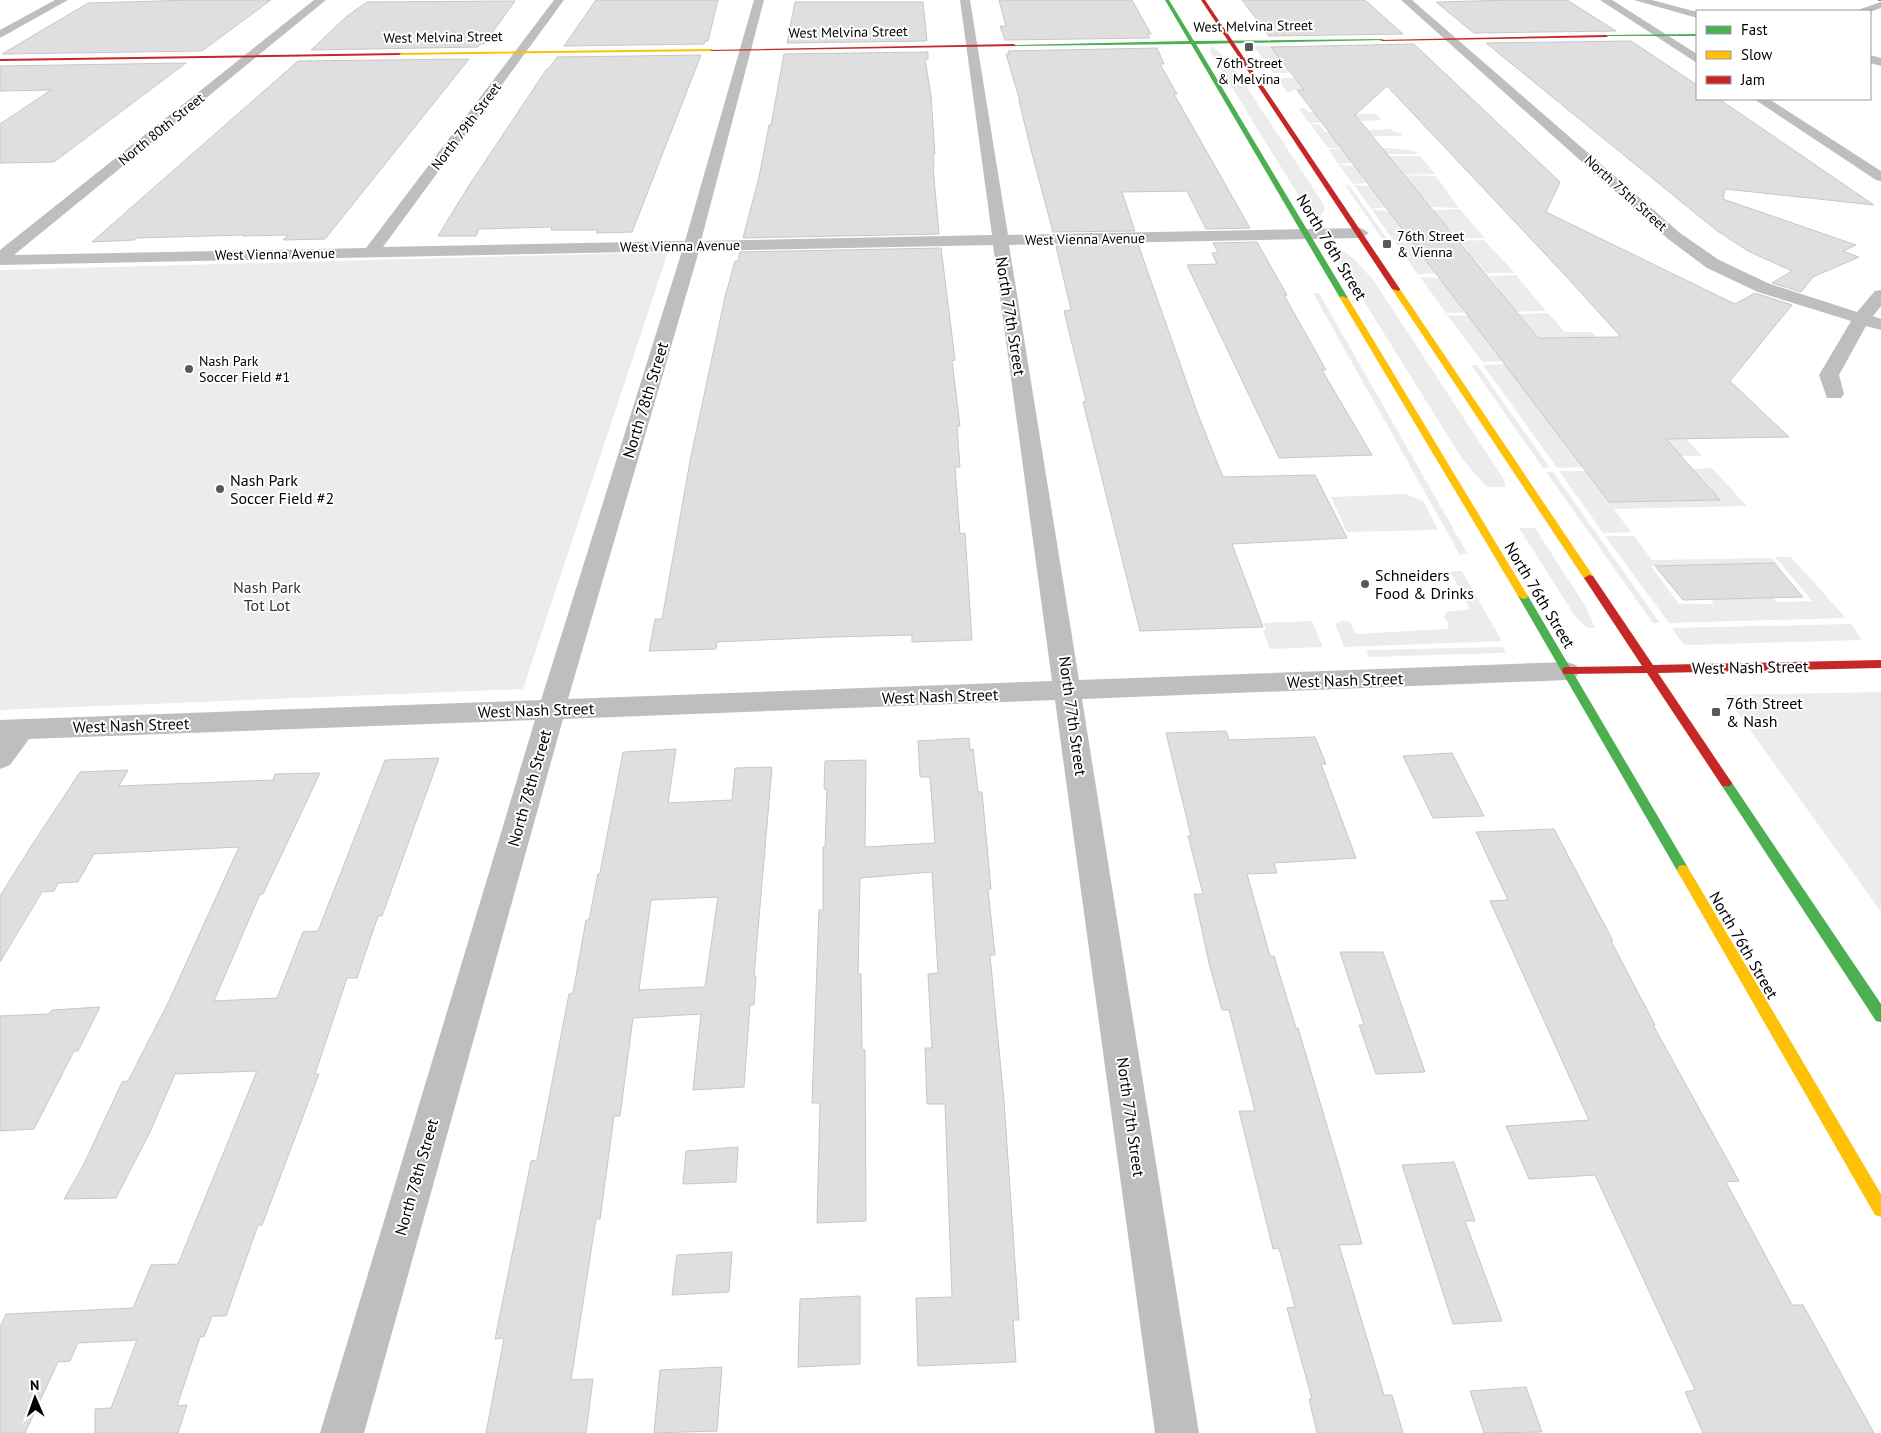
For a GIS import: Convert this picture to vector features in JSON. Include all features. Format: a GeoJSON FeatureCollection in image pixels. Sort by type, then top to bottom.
{"type":"FeatureCollection","features":[{"type":"Feature","properties":{"kind":"main road","name":"North 76th Street"},"geometry":{"type":"LineString","coordinates":[[1167,0],[1567,671],[1881,1209]]}},
{"type":"Feature","properties":{"kind":"main road","name":"North 76th Street"},"geometry":{"type":"LineString","coordinates":[[1203,0],[1361,234],[1649,670],[1881,1016]]}},
{"type":"Feature","properties":{"kind":"main road","name":"West Melvina Street"},"geometry":{"type":"LineString","coordinates":[[0,60],[1696,35]]}},
{"type":"Feature","properties":{"kind":"main road","name":"West Nash Street"},"geometry":{"type":"LineString","coordinates":[[1567,671],[1881,664]]}},
{"type":"Feature","properties":{"kind":"street"},"geometry":{"type":"LineString","coordinates":[[0,35],[63,0]]}},
{"type":"Feature","properties":{"kind":"street","name":"North 80th Street"},"geometry":{"type":"LineString","coordinates":[[0,259],[321,0]]}},
{"type":"Feature","properties":{"kind":"street","name":"North 79th Street"},"geometry":{"type":"LineString","coordinates":[[371,252],[559,0]]}},
{"type":"Feature","properties":{"kind":"street","name":"North 78th Street"},"geometry":{"type":"LineString","coordinates":[[342,1433],[552,709],[692,246],[759,0]]}},
{"type":"Feature","properties":{"kind":"street","name":"North 77th Street"},"geometry":{"type":"LineString","coordinates":[[965,0],[973,45],[999,241],[1069,691],[1178,1433]]}},
{"type":"Feature","properties":{"kind":"street","name":"North 75th Street"},"geometry":{"type":"LineString","coordinates":[[1406,0],[1452,38],[1674,236],[1713,264],[1764,288],[1881,325]]}},
{"type":"Feature","properties":{"kind":"street"},"geometry":{"type":"LineString","coordinates":[[1605,0],[1696,57]]}},
{"type":"Feature","properties":{"kind":"street"},"geometry":{"type":"LineString","coordinates":[[1639,0],[1696,15]]}},
{"type":"Feature","properties":{"kind":"street"},"geometry":{"type":"LineString","coordinates":[[1864,10],[1881,5]]}},
{"type":"Feature","properties":{"kind":"street"},"geometry":{"type":"LineString","coordinates":[[1762,100],[1881,177]]}},
{"type":"Feature","properties":{"kind":"street","name":"West Vienna Avenue"},"geometry":{"type":"LineString","coordinates":[[0,259],[1361,234]]}},
{"type":"Feature","properties":{"kind":"street"},"geometry":{"type":"LineString","coordinates":[[1834,394],[1829,374],[1861,319],[1881,295]]}},
{"type":"Feature","properties":{"kind":"street","name":"West Nash Street"},"geometry":{"type":"LineString","coordinates":[[11,729],[1567,671]]}},
{"type":"Feature","properties":{"kind":"street"},"geometry":{"type":"LineString","coordinates":[[0,758],[11,729]]}},
{"type":"Feature","properties":{"kind":"green space"},"geometry":{"type":"Polygon","coordinates":[[[1254,46],[1290,46],[1288,47],[1353,94],[1382,95],[1324,96],[1320,90],[1292,90],[1293,92],[1287,92],[1277,78],[1295,78],[1298,82],[1296,70],[1288,70],[1289,73],[1273,73],[1270,69],[1312,68],[1280,63],[1283,67],[1269,67],[1254,46]]]}},
{"type":"Feature","properties":{"kind":"green space"},"geometry":{"type":"Polygon","coordinates":[[[1211,47],[1231,63],[1323,203],[1325,210],[1318,219],[1313,219],[1210,52],[1211,47]]]}},
{"type":"Feature","properties":{"kind":"green space"},"geometry":{"type":"Polygon","coordinates":[[[1299,108],[1305,108],[1308,112],[1323,112],[1330,115],[1376,114],[1382,120],[1309,123],[1299,108]]]}},
{"type":"Feature","properties":{"kind":"green space"},"geometry":{"type":"Polygon","coordinates":[[[1310,124],[1319,124],[1325,132],[1391,129],[1394,132],[1414,133],[1401,133],[1403,136],[1336,136],[1341,148],[1328,148],[1310,124]]]}},
{"type":"Feature","properties":{"kind":"green space"},"geometry":{"type":"Polygon","coordinates":[[[1390,148],[1415,151],[1418,154],[1347,155],[1352,163],[1338,164],[1328,149],[1390,148]]]}},
{"type":"Feature","properties":{"kind":"green space"},"geometry":{"type":"Polygon","coordinates":[[[1384,156],[1420,156],[1435,174],[1360,175],[1366,183],[1353,184],[1339,165],[1357,166],[1384,156]]]}},
{"type":"Feature","properties":{"kind":"green space"},"geometry":{"type":"Polygon","coordinates":[[[1399,175],[1436,176],[1459,208],[1432,207],[1424,198],[1382,198],[1388,207],[1371,209],[1354,185],[1371,186],[1399,175]]]}},
{"type":"Feature","properties":{"kind":"green space"},"geometry":{"type":"Polygon","coordinates":[[[1345,185],[1349,185],[1388,240],[1383,240],[1345,185]]]}},
{"type":"Feature","properties":{"kind":"green space"},"geometry":{"type":"Polygon","coordinates":[[[1460,209],[1485,238],[1458,238],[1449,228],[1405,228],[1412,239],[1393,240],[1372,210],[1390,211],[1398,221],[1442,220],[1434,210],[1460,209]]]}},
{"type":"Feature","properties":{"kind":"green space"},"geometry":{"type":"Polygon","coordinates":[[[1484,240],[1515,273],[1486,273],[1477,261],[1429,262],[1437,273],[1418,275],[1395,242],[1415,243],[1423,253],[1469,252],[1460,241],[1484,240]]]}},
{"type":"Feature","properties":{"kind":"green space"},"geometry":{"type":"Polygon","coordinates":[[[1331,248],[1348,254],[1372,278],[1503,478],[1506,487],[1487,487],[1462,459],[1331,248]]]}},
{"type":"Feature","properties":{"kind":"green space","name":"Nash Park Tot Lot"},"geometry":{"type":"Polygon","coordinates":[[[668,252],[523,689],[0,710],[0,270],[668,252]]]}},
{"type":"Feature","properties":{"kind":"green space"},"geometry":{"type":"Polygon","coordinates":[[[1516,275],[1546,311],[1446,313],[1420,277],[1440,278],[1449,289],[1498,288],[1489,276],[1516,275]]]}},
{"type":"Feature","properties":{"kind":"green space"},"geometry":{"type":"Polygon","coordinates":[[[1313,293],[1319,293],[1467,553],[1460,555],[1313,293]]]}},
{"type":"Feature","properties":{"kind":"green space"},"geometry":{"type":"Polygon","coordinates":[[[1548,313],[1565,332],[1592,332],[1610,352],[1591,353],[1578,337],[1485,338],[1496,354],[1506,361],[1483,362],[1447,315],[1468,316],[1478,328],[1529,328],[1518,314],[1548,313]]]}},
{"type":"Feature","properties":{"kind":"green space"},"geometry":{"type":"Polygon","coordinates":[[[1505,364],[1679,431],[1702,456],[1681,456],[1561,438],[1585,467],[1557,468],[1483,365],[1505,364]]]}},
{"type":"Feature","properties":{"kind":"green space"},"geometry":{"type":"Polygon","coordinates":[[[1471,365],[1477,365],[1550,468],[1543,468],[1471,365]]]}},
{"type":"Feature","properties":{"kind":"green space"},"geometry":{"type":"Polygon","coordinates":[[[1712,468],[1747,506],[1614,509],[1631,532],[1603,533],[1559,471],[1588,471],[1609,502],[1719,500],[1692,469],[1712,468]]]}},
{"type":"Feature","properties":{"kind":"green space"},"geometry":{"type":"Polygon","coordinates":[[[1546,472],[1553,472],[1660,623],[1653,623],[1546,472]]]}},
{"type":"Feature","properties":{"kind":"green space"},"geometry":{"type":"Polygon","coordinates":[[[1406,494],[1423,501],[1438,530],[1347,532],[1331,497],[1406,494]]]}},
{"type":"Feature","properties":{"kind":"green space"},"geometry":{"type":"Polygon","coordinates":[[[1519,528],[1535,528],[1586,607],[1595,628],[1587,628],[1575,616],[1519,528]]]}},
{"type":"Feature","properties":{"kind":"green space"},"geometry":{"type":"Polygon","coordinates":[[[1605,536],[1634,536],[1652,560],[1772,558],[1781,568],[1774,563],[1651,566],[1679,604],[1714,604],[1710,597],[1770,596],[1778,602],[1812,601],[1775,557],[1791,557],[1846,618],[1669,623],[1605,536]]]}},
{"type":"Feature","properties":{"kind":"green space"},"geometry":{"type":"Polygon","coordinates":[[[1462,571],[1502,641],[1344,647],[1335,624],[1343,620],[1350,622],[1356,634],[1447,629],[1449,625],[1444,616],[1447,612],[1470,609],[1452,575],[1424,573],[1462,571]]]}},
{"type":"Feature","properties":{"kind":"green space"},"geometry":{"type":"Polygon","coordinates":[[[1312,621],[1323,647],[1270,649],[1263,631],[1266,630],[1263,623],[1312,621]]]}},
{"type":"Feature","properties":{"kind":"green space"},"geometry":{"type":"Polygon","coordinates":[[[1851,624],[1862,640],[1688,645],[1683,644],[1672,628],[1851,624]]]}},
{"type":"Feature","properties":{"kind":"green space"},"geometry":{"type":"Polygon","coordinates":[[[1503,647],[1506,652],[1501,653],[1370,657],[1366,650],[1503,647]]]}},
{"type":"Feature","properties":{"kind":"green space"},"geometry":{"type":"Polygon","coordinates":[[[1881,692],[1881,912],[1725,695],[1881,692]]]}},
{"type":"Feature","properties":{"kind":"building"},"geometry":{"type":"Polygon","coordinates":[[[271,0],[202,51],[2,54],[88,3],[271,0]]]}},
{"type":"Feature","properties":{"kind":"building"},"geometry":{"type":"Polygon","coordinates":[[[596,0],[718,0],[708,41],[705,41],[704,44],[564,46],[596,0]]]}},
{"type":"Feature","properties":{"kind":"building"},"geometry":{"type":"Polygon","coordinates":[[[999,0],[1132,0],[1151,34],[1147,34],[1150,38],[1005,40],[1000,26],[1006,26],[999,0]]]}},
{"type":"Feature","properties":{"kind":"building"},"geometry":{"type":"Polygon","coordinates":[[[1242,0],[1365,0],[1403,34],[1269,36],[1242,0]]]}},
{"type":"Feature","properties":{"kind":"building"},"geometry":{"type":"Polygon","coordinates":[[[1567,0],[1616,31],[1474,33],[1436,2],[1567,0]]]}},
{"type":"Feature","properties":{"kind":"building"},"geometry":{"type":"Polygon","coordinates":[[[515,1],[484,44],[480,44],[478,47],[311,50],[347,16],[367,2],[515,1]]]}},
{"type":"Feature","properties":{"kind":"building"},"geometry":{"type":"Polygon","coordinates":[[[795,2],[923,2],[927,41],[787,43],[795,2]]]}},
{"type":"Feature","properties":{"kind":"building"},"geometry":{"type":"Polygon","coordinates":[[[1631,41],[1696,84],[1696,100],[1720,100],[1874,205],[1725,189],[1723,199],[1856,245],[1843,251],[1859,257],[1813,277],[1801,292],[1772,283],[1792,271],[1748,251],[1716,230],[1486,43],[1631,41]]]}},
{"type":"Feature","properties":{"kind":"building"},"geometry":{"type":"Polygon","coordinates":[[[1414,44],[1560,182],[1546,212],[1735,304],[1755,293],[1792,305],[1730,381],[1789,437],[1666,439],[1720,500],[1609,502],[1297,90],[1304,90],[1271,47],[1414,44]],[[1387,86],[1355,115],[1538,338],[1621,337],[1387,86]]]}},
{"type":"Feature","properties":{"kind":"building"},"geometry":{"type":"Polygon","coordinates":[[[1157,48],[1164,64],[1160,64],[1177,94],[1174,94],[1250,228],[1206,229],[1187,191],[1122,192],[1135,231],[1053,232],[1020,101],[1006,54],[1009,54],[1008,51],[1157,48]]]}},
{"type":"Feature","properties":{"kind":"building"},"geometry":{"type":"Polygon","coordinates":[[[928,52],[928,59],[925,59],[931,96],[935,154],[933,154],[933,167],[939,234],[743,238],[759,177],[769,125],[771,125],[784,54],[928,52]]]}},
{"type":"Feature","properties":{"kind":"building"},"geometry":{"type":"Polygon","coordinates":[[[701,55],[632,232],[596,233],[598,230],[551,230],[552,227],[479,229],[476,236],[438,236],[468,187],[546,70],[557,57],[701,55]]]}},
{"type":"Feature","properties":{"kind":"building"},"geometry":{"type":"Polygon","coordinates":[[[469,59],[325,239],[283,240],[288,235],[244,235],[137,238],[134,240],[92,242],[298,61],[469,59]]]}},
{"type":"Feature","properties":{"kind":"building"},"geometry":{"type":"Polygon","coordinates":[[[186,63],[54,162],[0,163],[0,124],[51,90],[0,91],[0,66],[186,63]]]}},
{"type":"Feature","properties":{"kind":"building"},"geometry":{"type":"Polygon","coordinates":[[[1257,242],[1326,370],[1322,370],[1372,455],[1279,458],[1187,265],[1217,264],[1212,253],[1218,252],[1213,243],[1257,242]]]}},
{"type":"Feature","properties":{"kind":"building"},"geometry":{"type":"Polygon","coordinates":[[[1138,244],[1197,412],[1223,477],[1315,475],[1347,538],[1232,544],[1263,627],[1140,631],[1083,402],[1086,401],[1064,311],[1071,310],[1056,246],[1138,244]]]}},
{"type":"Feature","properties":{"kind":"building"},"geometry":{"type":"Polygon","coordinates":[[[941,248],[955,360],[952,361],[960,426],[957,426],[960,467],[955,467],[960,534],[965,533],[972,640],[912,642],[912,635],[832,637],[717,642],[716,649],[649,651],[655,619],[662,619],[690,461],[725,297],[735,261],[738,261],[740,252],[941,248]]]}},
{"type":"Feature","properties":{"kind":"building"},"geometry":{"type":"Polygon","coordinates":[[[1774,563],[1803,597],[1683,600],[1655,566],[1774,563]]]}},
{"type":"Feature","properties":{"kind":"building"},"geometry":{"type":"Polygon","coordinates":[[[1226,731],[1229,740],[1315,737],[1326,764],[1321,764],[1356,858],[1274,863],[1277,873],[1247,874],[1270,956],[1274,956],[1296,1028],[1298,1028],[1362,1244],[1339,1245],[1384,1395],[1392,1395],[1403,1433],[1317,1433],[1309,1399],[1312,1399],[1287,1308],[1295,1307],[1279,1248],[1273,1249],[1239,1111],[1255,1111],[1229,1010],[1222,1010],[1210,967],[1194,894],[1203,894],[1188,836],[1191,836],[1166,733],[1226,731]]]}},
{"type":"Feature","properties":{"kind":"building"},"geometry":{"type":"Polygon","coordinates":[[[969,738],[970,750],[973,749],[978,792],[982,792],[991,889],[988,889],[995,955],[990,955],[1004,1101],[1019,1320],[1013,1320],[1016,1362],[918,1366],[916,1298],[952,1297],[945,1104],[927,1104],[925,1048],[932,1048],[928,974],[938,973],[932,872],[860,878],[858,974],[861,974],[862,1050],[865,1050],[866,1221],[817,1223],[820,1103],[812,1103],[819,910],[823,910],[823,847],[825,847],[827,789],[824,789],[825,761],[866,760],[865,847],[935,843],[930,777],[920,777],[918,741],[969,738]]]}},
{"type":"Feature","properties":{"kind":"building"},"geometry":{"type":"Polygon","coordinates":[[[676,749],[668,803],[732,800],[735,768],[772,767],[754,976],[756,976],[754,1005],[750,1005],[744,1087],[693,1090],[701,1014],[633,1018],[620,1116],[614,1116],[600,1219],[596,1219],[571,1380],[593,1379],[586,1433],[486,1433],[504,1338],[495,1339],[531,1161],[537,1160],[569,994],[573,993],[586,920],[589,920],[598,874],[600,873],[623,752],[676,749]],[[718,897],[651,900],[639,990],[705,987],[718,897]]]}},
{"type":"Feature","properties":{"kind":"building"},"geometry":{"type":"Polygon","coordinates":[[[1452,753],[1484,816],[1433,818],[1403,756],[1452,753]]]}},
{"type":"Feature","properties":{"kind":"building"},"geometry":{"type":"Polygon","coordinates":[[[439,758],[382,916],[378,916],[357,978],[347,978],[315,1074],[319,1074],[262,1225],[258,1225],[226,1316],[212,1316],[204,1337],[200,1337],[177,1406],[187,1405],[178,1433],[95,1433],[95,1409],[111,1408],[137,1340],[78,1343],[70,1361],[58,1362],[25,1433],[0,1433],[0,1327],[6,1314],[133,1308],[151,1265],[178,1264],[257,1071],[175,1074],[150,1132],[116,1198],[64,1199],[83,1166],[122,1082],[128,1081],[168,1003],[239,847],[94,854],[78,882],[58,883],[54,891],[42,892],[0,962],[0,896],[30,848],[80,772],[128,770],[119,786],[273,780],[275,774],[320,773],[263,894],[260,894],[214,1001],[277,998],[303,932],[318,931],[385,760],[439,758]]]}},
{"type":"Feature","properties":{"kind":"building"},"geometry":{"type":"Polygon","coordinates":[[[1554,829],[1613,941],[1611,941],[1655,1025],[1653,1025],[1739,1181],[1726,1182],[1792,1305],[1803,1305],[1874,1433],[1703,1433],[1685,1392],[1695,1390],[1595,1175],[1529,1179],[1506,1126],[1589,1120],[1490,901],[1508,900],[1476,832],[1554,829]]]}},
{"type":"Feature","properties":{"kind":"building"},"geometry":{"type":"Polygon","coordinates":[[[1340,952],[1383,952],[1425,1072],[1376,1074],[1359,1025],[1364,1025],[1340,952]]]}},
{"type":"Feature","properties":{"kind":"building"},"geometry":{"type":"Polygon","coordinates":[[[100,1007],[78,1051],[74,1051],[34,1129],[0,1131],[0,1016],[49,1014],[52,1010],[100,1007]]]}},
{"type":"Feature","properties":{"kind":"building"},"geometry":{"type":"Polygon","coordinates":[[[738,1147],[736,1182],[683,1184],[686,1151],[738,1147]]]}},
{"type":"Feature","properties":{"kind":"building"},"geometry":{"type":"Polygon","coordinates":[[[1454,1162],[1475,1221],[1465,1221],[1502,1321],[1453,1324],[1402,1165],[1454,1162]]]}},
{"type":"Feature","properties":{"kind":"building"},"geometry":{"type":"Polygon","coordinates":[[[732,1252],[729,1292],[672,1295],[677,1255],[732,1252]]]}},
{"type":"Feature","properties":{"kind":"building"},"geometry":{"type":"Polygon","coordinates":[[[860,1296],[860,1364],[798,1367],[800,1299],[860,1296]]]}},
{"type":"Feature","properties":{"kind":"building"},"geometry":{"type":"Polygon","coordinates":[[[722,1367],[717,1431],[654,1433],[660,1370],[722,1367]]]}},
{"type":"Feature","properties":{"kind":"building"},"geometry":{"type":"Polygon","coordinates":[[[1526,1387],[1542,1432],[1484,1433],[1470,1391],[1526,1387]]]}},
{"type":"Feature","properties":{"kind":"traffic: fast"},"geometry":{"type":"LineString","coordinates":[[1167,0],[1344,298]]}},
{"type":"Feature","properties":{"kind":"traffic: fast"},"geometry":{"type":"LineString","coordinates":[[1606,36],[1696,35]]}},
{"type":"Feature","properties":{"kind":"traffic: fast"},"geometry":{"type":"LineString","coordinates":[[1014,45],[1382,40]]}},
{"type":"Feature","properties":{"kind":"traffic: fast"},"geometry":{"type":"LineString","coordinates":[[1523,596],[1683,870]]}},
{"type":"Feature","properties":{"kind":"traffic: fast"},"geometry":{"type":"LineString","coordinates":[[1726,783],[1881,1016]]}},
{"type":"Feature","properties":{"kind":"traffic: slow"},"geometry":{"type":"LineString","coordinates":[[399,54],[712,50]]}},
{"type":"Feature","properties":{"kind":"traffic: slow"},"geometry":{"type":"LineString","coordinates":[[1396,289],[1589,578]]}},
{"type":"Feature","properties":{"kind":"traffic: slow"},"geometry":{"type":"LineString","coordinates":[[1344,298],[1523,596]]}},
{"type":"Feature","properties":{"kind":"traffic: slow"},"geometry":{"type":"LineString","coordinates":[[1683,870],[1881,1209]]}},
{"type":"Feature","properties":{"kind":"traffic: jam"},"geometry":{"type":"LineString","coordinates":[[1203,0],[1396,289]]}},
{"type":"Feature","properties":{"kind":"traffic: jam"},"geometry":{"type":"LineString","coordinates":[[1382,40],[1606,36]]}},
{"type":"Feature","properties":{"kind":"traffic: jam"},"geometry":{"type":"LineString","coordinates":[[712,50],[1014,45]]}},
{"type":"Feature","properties":{"kind":"traffic: jam"},"geometry":{"type":"LineString","coordinates":[[0,60],[399,54]]}},
{"type":"Feature","properties":{"kind":"traffic: jam"},"geometry":{"type":"LineString","coordinates":[[1589,578],[1726,783]]}},
{"type":"Feature","properties":{"kind":"traffic: jam"},"geometry":{"type":"LineString","coordinates":[[1567,671],[1881,664]]}},
{"type":"Feature","properties":{"kind":"place","name":"76th Street & Melvina"},"geometry":{"type":"Point","coordinates":[1249,47]}},
{"type":"Feature","properties":{"kind":"place","name":"76th Street & Vienna"},"geometry":{"type":"Point","coordinates":[1387,244]}},
{"type":"Feature","properties":{"kind":"place","name":"Nash Park Soccer Field #1"},"geometry":{"type":"Point","coordinates":[189,369]}},
{"type":"Feature","properties":{"kind":"place","name":"Nash Park Soccer Field #2"},"geometry":{"type":"Point","coordinates":[220,489]}},
{"type":"Feature","properties":{"kind":"place","name":"Schneiders Food & Drinks"},"geometry":{"type":"Point","coordinates":[1365,584]}},
{"type":"Feature","properties":{"kind":"place","name":"76th Street & Nash"},"geometry":{"type":"Point","coordinates":[1716,712]}}]}
